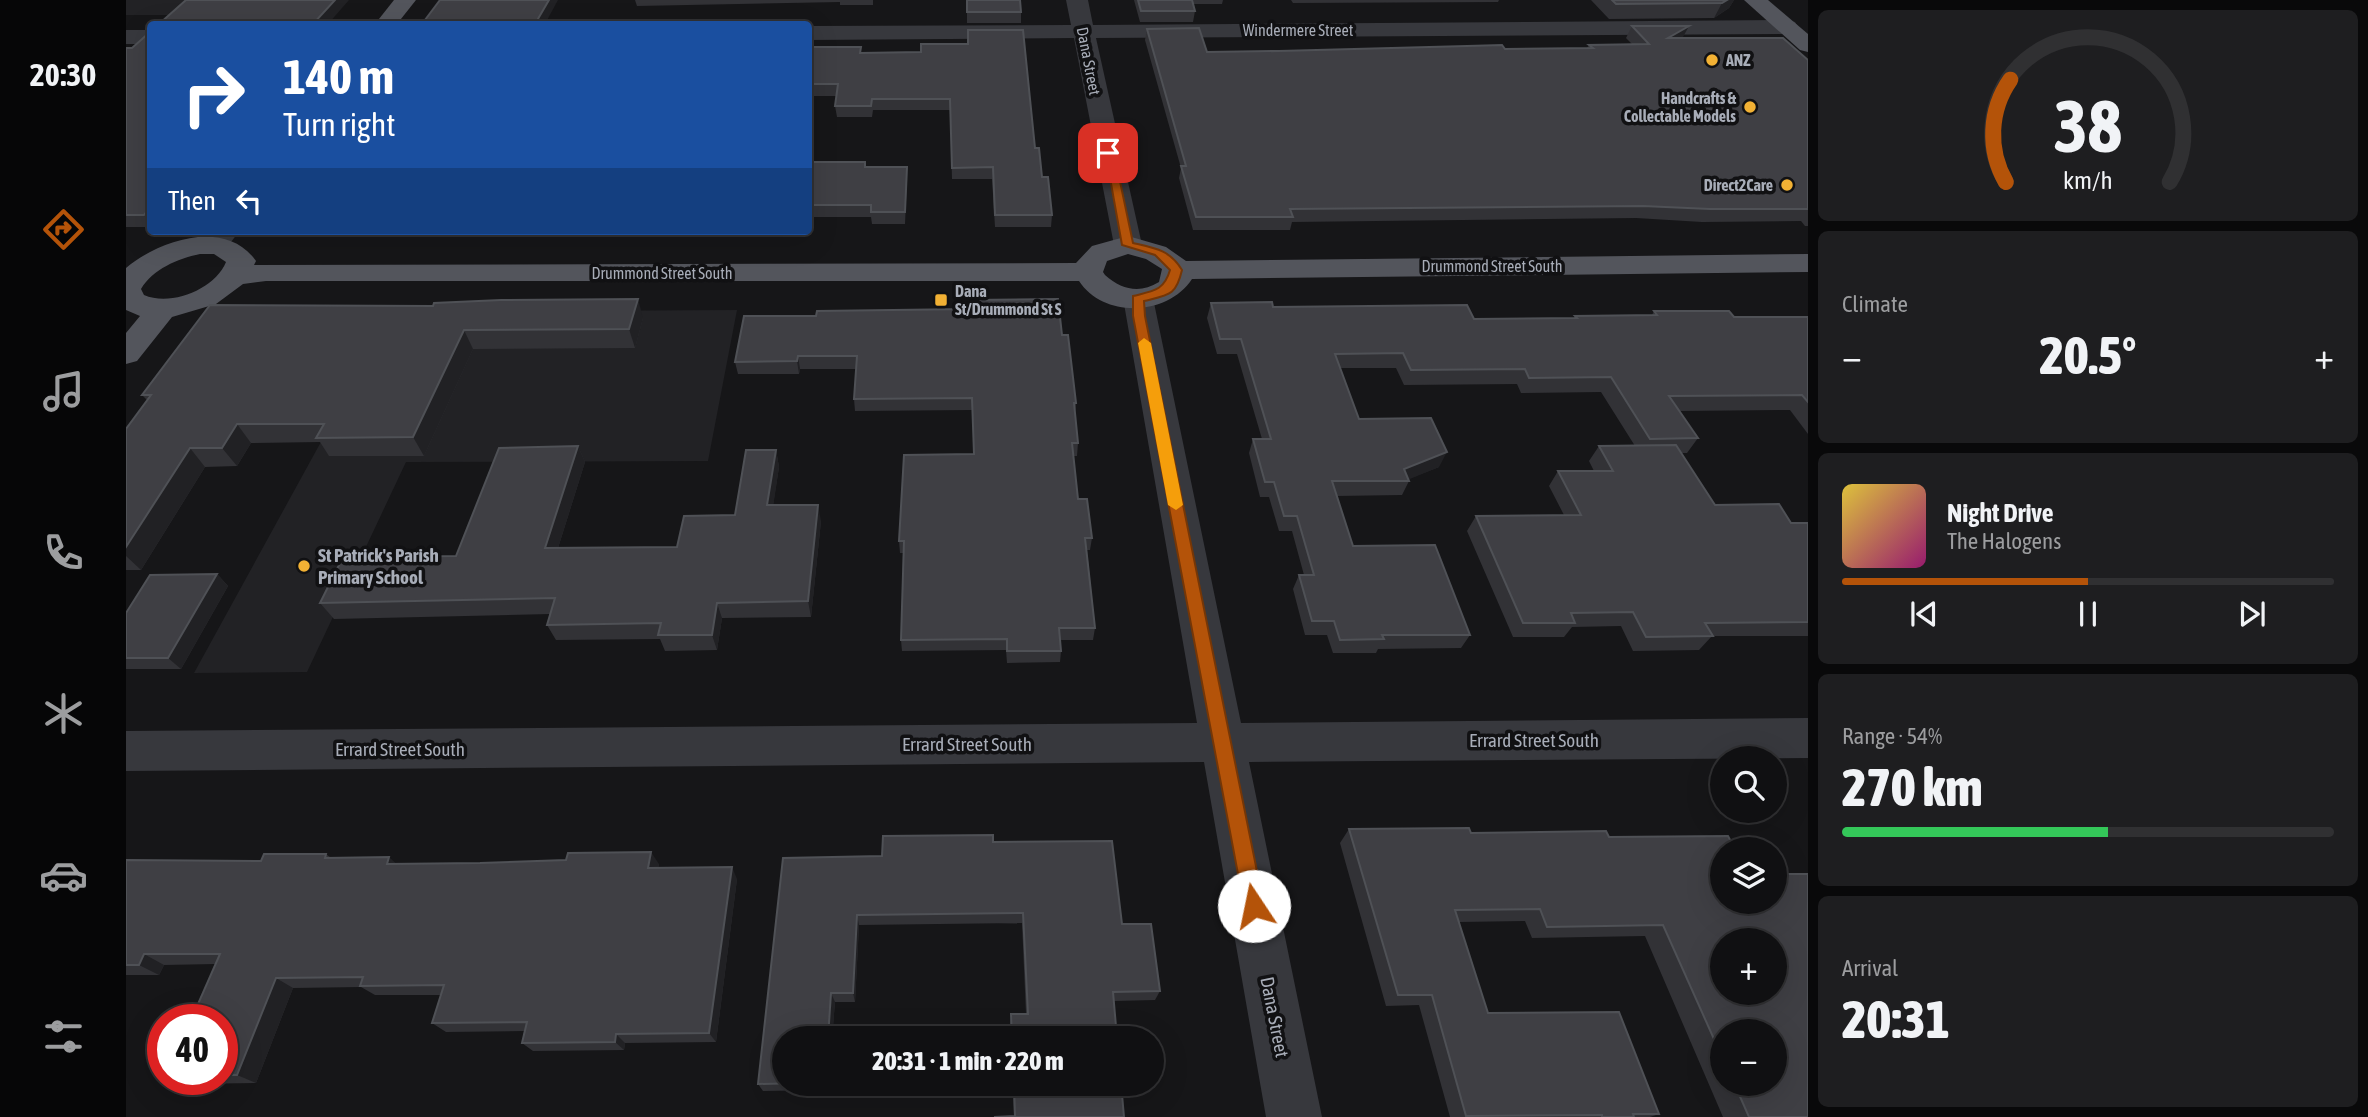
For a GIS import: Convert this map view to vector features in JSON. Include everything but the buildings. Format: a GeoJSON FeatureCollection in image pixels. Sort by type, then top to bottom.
{"type":"FeatureCollection","features":[{"type":"Feature","properties":{"kind":"main road"},"geometry":{"type":"LineString","coordinates":[[388,21],[405,0]]}},
{"type":"Feature","properties":{"kind":"main road"},"geometry":{"type":"LineString","coordinates":[[1755,0],[1808,45]]}},
{"type":"Feature","properties":{"kind":"main road"},"geometry":{"type":"LineString","coordinates":[[218,239],[239,257],[240,266],[236,276],[226,285],[205,298],[163,308],[139,306],[132,302],[128,282],[163,256],[218,239]]}},
{"type":"Feature","properties":{"kind":"main road"},"geometry":{"type":"LineString","coordinates":[[1128,245],[1159,253],[1170,261],[1176,270],[1172,286],[1163,293],[1138,298],[1110,293],[1092,280],[1088,272],[1090,261],[1098,253],[1128,245]]}},
{"type":"Feature","properties":{"kind":"main road","name":"Drummond Street South"},"geometry":{"type":"LineString","coordinates":[[1176,270],[1808,263]]}},
{"type":"Feature","properties":{"kind":"main road","name":"Drummond Street South"},"geometry":{"type":"LineString","coordinates":[[236,276],[266,272],[1088,272]]}},
{"type":"Feature","properties":{"kind":"main road"},"geometry":{"type":"LineString","coordinates":[[126,354],[163,308]]}},
{"type":"Feature","properties":{"kind":"street","name":"Dana Street"},"geometry":{"type":"LineString","coordinates":[[1077,0],[1128,245]]}},
{"type":"Feature","properties":{"kind":"street","name":"Windermere Street"},"geometry":{"type":"LineString","coordinates":[[812,33],[1787,27]]}},
{"type":"Feature","properties":{"kind":"street"},"geometry":{"type":"LineString","coordinates":[[126,37],[147,37]]}},
{"type":"Feature","properties":{"kind":"street","name":"Dana Street"},"geometry":{"type":"LineString","coordinates":[[1138,298],[1294,1117]]}},
{"type":"Feature","properties":{"kind":"street","name":"Errard Street South"},"geometry":{"type":"LineString","coordinates":[[126,751],[1808,738]]}},
{"type":"Feature","properties":{"kind":"shaded area"},"geometry":{"type":"Polygon","coordinates":[[[126,0],[226,0],[210,15],[126,15],[126,0]]]}},
{"type":"Feature","properties":{"kind":"shaded area","name":"St Patrick's Parish Primary School"},"geometry":{"type":"Polygon","coordinates":[[[737,310],[708,461],[406,462],[307,672],[194,673],[333,420],[222,313],[737,310]]]}},
{"type":"Feature","properties":{"kind":"slow traffic"},"geometry":{"type":"LineString","coordinates":[[1144,343],[1176,505]]}},
{"type":"Feature","properties":{"kind":"place","name":"ANZ"},"geometry":{"type":"Point","coordinates":[1712,60]}},
{"type":"Feature","properties":{"kind":"place","name":"Handcrafts & Collectable Models"},"geometry":{"type":"Point","coordinates":[1750,107]}},
{"type":"Feature","properties":{"kind":"place","name":"Direct2Care"},"geometry":{"type":"Point","coordinates":[1787,185]}},
{"type":"Feature","properties":{"kind":"place","name":"Dana St/Drummond St S"},"geometry":{"type":"Point","coordinates":[941,300]}},
{"type":"Feature","properties":{"kind":"place","name":"St Patrick's Parish Primary School"},"geometry":{"type":"Point","coordinates":[304,566]}},
{"type":"Feature","properties":{"kind":"route"},"geometry":{"type":"LineString","coordinates":[[1108,153],[1128,245],[1159,253],[1170,261],[1176,270],[1176,279],[1163,293],[1138,298],[1139,316],[1254,906]]}}]}
